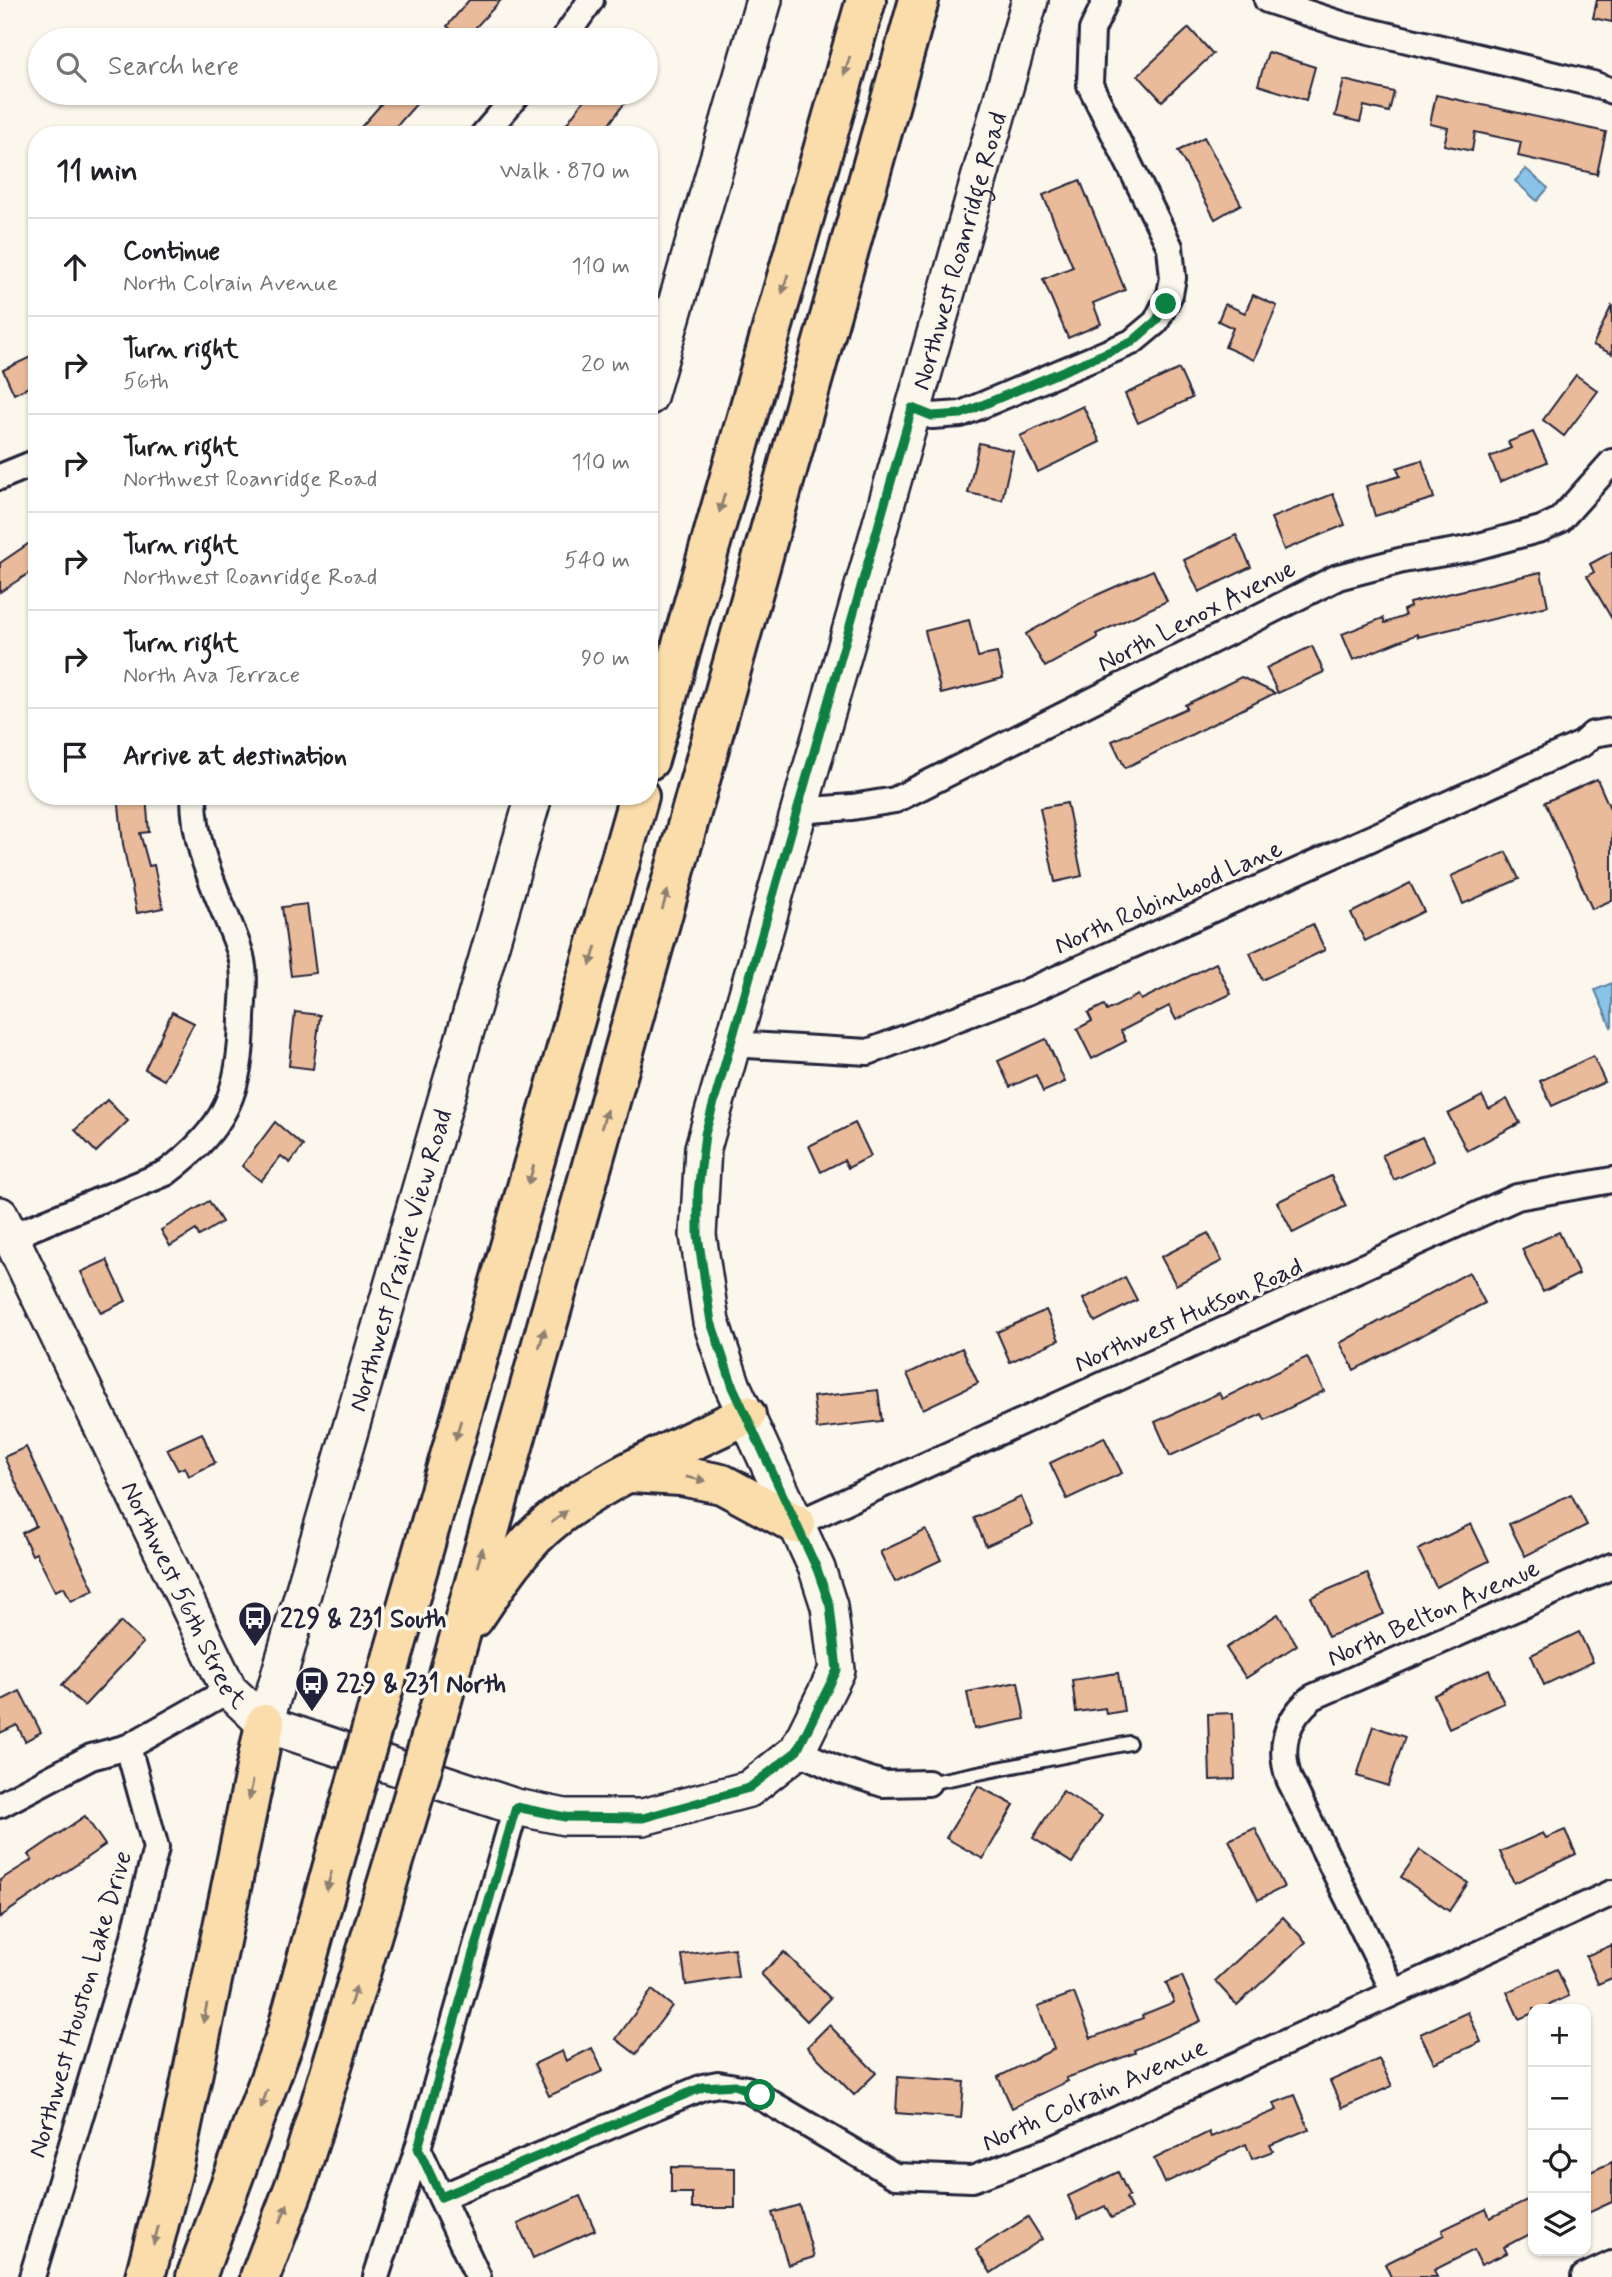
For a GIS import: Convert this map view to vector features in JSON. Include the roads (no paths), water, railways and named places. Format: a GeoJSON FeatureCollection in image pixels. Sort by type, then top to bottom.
{"type":"FeatureCollection","features":[{"type":"Feature","properties":{"kind":"highway"},"geometry":{"type":"LineString","coordinates":[[658,728],[866,0]]}},
{"type":"Feature","properties":{"kind":"highway"},"geometry":{"type":"LineString","coordinates":[[260,2277],[299,2175],[438,1714],[919,0]]}},
{"type":"Feature","properties":{"kind":"highway"},"geometry":{"type":"LineString","coordinates":[[196,2277],[285,2038],[636,805]]}},
{"type":"Feature","properties":{"kind":"highway"},"geometry":{"type":"LineString","coordinates":[[455,1646],[505,1573],[536,1535],[571,1508],[628,1473],[746,1415]]}},
{"type":"Feature","properties":{"kind":"highway"},"geometry":{"type":"LineString","coordinates":[[628,1473],[681,1476],[722,1484],[796,1524]]}},
{"type":"Feature","properties":{"kind":"highway"},"geometry":{"type":"LineString","coordinates":[[145,2277],[172,2173],[265,1724]]}},
{"type":"Feature","properties":{"kind":"street"},"geometry":{"type":"LineString","coordinates":[[571,28],[591,0]]}},
{"type":"Feature","properties":{"kind":"street"},"geometry":{"type":"LineString","coordinates":[[658,366],[764,0]]}},
{"type":"Feature","properties":{"kind":"street","name":"Northwest Roanridge Road"},"geometry":{"type":"LineString","coordinates":[[516,1807],[565,1817],[643,1818],[749,1788],[797,1751],[837,1670],[830,1606],[817,1569],[733,1387],[711,1322],[698,1236],[703,1148],[1030,0]]}},
{"type":"Feature","properties":{"kind":"street"},"geometry":{"type":"LineString","coordinates":[[1267,0],[1344,25],[1593,84],[1612,91]]}},
{"type":"Feature","properties":{"kind":"street"},"geometry":{"type":"LineString","coordinates":[[912,408],[932,416],[961,414],[1132,342],[1156,321],[1166,304],[1173,278],[1170,247],[1090,85],[1091,30],[1104,3]]}},
{"type":"Feature","properties":{"kind":"street"},"geometry":{"type":"LineString","coordinates":[[491,126],[509,105]]}},
{"type":"Feature","properties":{"kind":"street","name":"North Lenox Avenue"},"geometry":{"type":"LineString","coordinates":[[797,811],[895,800],[1338,577],[1403,560],[1468,549],[1541,529],[1560,520],[1612,462]]}},
{"type":"Feature","properties":{"kind":"street"},"geometry":{"type":"LineString","coordinates":[[0,477],[28,466]]}},
{"type":"Feature","properties":{"kind":"street","name":"North Robinhood Lane"},"geometry":{"type":"LineString","coordinates":[[731,1044],[868,1052],[1027,992],[1582,744],[1593,734],[1612,731]]}},
{"type":"Feature","properties":{"kind":"street"},"geometry":{"type":"LineString","coordinates":[[3,1231],[166,1173],[196,1149],[225,1111],[239,1075],[242,1054],[244,970],[206,870],[194,818],[194,805]]}},
{"type":"Feature","properties":{"kind":"street","name":"Northwest Prairie View Road"},"geometry":{"type":"LineString","coordinates":[[265,1724],[531,805]]}},
{"type":"Feature","properties":{"kind":"street","name":"Northwest Hutson Road"},"geometry":{"type":"LineString","coordinates":[[796,1524],[1517,1197],[1612,1180]]}},
{"type":"Feature","properties":{"kind":"street","name":"Northwest 56th Street"},"geometry":{"type":"LineString","coordinates":[[3,1231],[229,1690],[265,1724],[516,1807]]}},
{"type":"Feature","properties":{"kind":"street","name":"North Belton Avenue"},"geometry":{"type":"LineString","coordinates":[[1394,1990],[1289,1779],[1283,1749],[1289,1725],[1301,1707],[1313,1697],[1612,1566]]}},
{"type":"Feature","properties":{"kind":"street"},"geometry":{"type":"LineString","coordinates":[[0,1805],[92,1757],[128,1747],[229,1690]]}},
{"type":"Feature","properties":{"kind":"street","name":"Northwest Houston Lake Drive"},"geometry":{"type":"LineString","coordinates":[[32,2277],[132,1944],[156,1848],[128,1747]]}},
{"type":"Feature","properties":{"kind":"street"},"geometry":{"type":"LineString","coordinates":[[797,1751],[839,1770],[883,1784],[928,1783]]}},
{"type":"Feature","properties":{"kind":"street"},"geometry":{"type":"LineString","coordinates":[[376,2277],[418,2148],[516,1807]]}},
{"type":"Feature","properties":{"kind":"street","name":"North Colrain Avenue"},"geometry":{"type":"LineString","coordinates":[[441,2197],[703,2087],[718,2084],[735,2085],[760,2095],[895,2176],[972,2179],[1055,2148],[1394,1990],[1612,1893]]}},
{"type":"Feature","properties":{"kind":"street"},"geometry":{"type":"LineString","coordinates":[[418,2148],[478,2277]]}},
{"type":"Feature","properties":{"kind":"street"},"geometry":{"type":"LineString","coordinates":[[1584,2277],[1612,2264]]}},
{"type":"Feature","properties":{"kind":"lane"},"geometry":{"type":"LineString","coordinates":[[928,1783],[1129,1743]]}},
{"type":"Feature","properties":{"kind":"water"},"geometry":{"type":"Polygon","coordinates":[[[1526,169],[1548,188],[1537,201],[1515,181],[1526,169]]]}},
{"type":"Feature","properties":{"kind":"water"},"geometry":{"type":"Polygon","coordinates":[[[1612,983],[1612,1026],[1611,1027],[1595,990],[1612,983]]]}},
{"type":"Feature","properties":{"kind":"place","name":"229 & 231 South"},"geometry":{"type":"Point","coordinates":[255,1648]}},
{"type":"Feature","properties":{"kind":"place","name":"229 & 231 North"},"geometry":{"type":"Point","coordinates":[312,1713]}}]}
